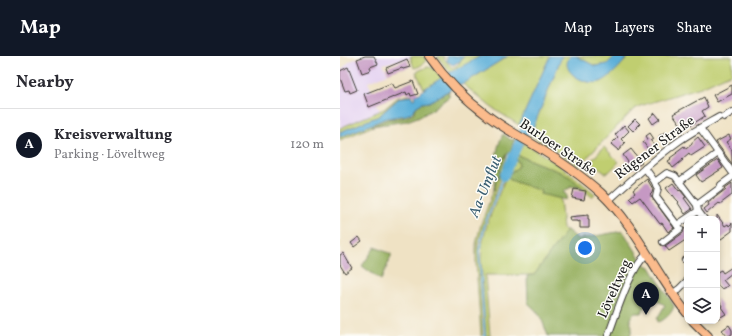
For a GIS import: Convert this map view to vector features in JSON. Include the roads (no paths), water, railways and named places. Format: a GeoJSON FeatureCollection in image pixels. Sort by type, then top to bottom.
{"type":"FeatureCollection","features":[{"type":"Feature","properties":{"kind":"main road","name":"Burloer Straße"},"geometry":{"type":"LineString","coordinates":[[429,56],[445,76],[470,102],[510,131],[572,170],[608,200],[631,230],[684,310]]}},
{"type":"Feature","properties":{"kind":"main road"},"geometry":{"type":"LineString","coordinates":[[696,324],[708,336]]}},
{"type":"Feature","properties":{"kind":"street","name":"Rügener Straße"},"geometry":{"type":"LineString","coordinates":[[608,200],[678,142],[700,128],[732,112]]}},
{"type":"Feature","properties":{"kind":"street"},"geometry":{"type":"LineString","coordinates":[[700,128],[732,172]]}},
{"type":"Feature","properties":{"kind":"street"},"geometry":{"type":"LineString","coordinates":[[680,181],[718,153]]}},
{"type":"Feature","properties":{"kind":"street"},"geometry":{"type":"LineString","coordinates":[[645,168],[658,188],[656,196],[680,229],[663,242]]}},
{"type":"Feature","properties":{"kind":"street"},"geometry":{"type":"LineString","coordinates":[[655,182],[667,173],[675,176],[680,181],[702,216]]}},
{"type":"Feature","properties":{"kind":"street"},"geometry":{"type":"LineString","coordinates":[[678,226],[732,177]]}},
{"type":"Feature","properties":{"kind":"street","name":"Löveltweg"},"geometry":{"type":"LineString","coordinates":[[608,336],[627,286],[639,262],[647,254]]}},
{"type":"Feature","properties":{"kind":"street"},"geometry":{"type":"LineString","coordinates":[[672,294],[684,284]]}},
{"type":"Feature","properties":{"kind":"water"},"geometry":{"type":"Polygon","coordinates":[[[447,56],[464,56],[460,61],[453,65],[447,61],[447,56]]]}},
{"type":"Feature","properties":{"kind":"water"},"geometry":{"type":"Polygon","coordinates":[[[481,56],[508,56],[463,84],[460,84],[429,102],[422,103],[407,115],[387,118],[340,137],[340,132],[379,116],[398,99],[411,96],[413,99],[415,98],[414,95],[420,93],[451,72],[481,56]]]}},
{"type":"Feature","properties":{"kind":"water"},"geometry":{"type":"Polygon","coordinates":[[[550,56],[562,56],[531,133],[519,125],[550,56]]]}},
{"type":"Feature","properties":{"kind":"water"},"geometry":{"type":"Polygon","coordinates":[[[571,56],[576,56],[595,66],[607,64],[615,56],[628,56],[611,75],[603,81],[595,83],[580,79],[571,73],[568,69],[567,62],[571,56]]]}},
{"type":"Feature","properties":{"kind":"waterway","name":"Aa-Umflut"},"geometry":{"type":"LineString","coordinates":[[504,176],[530,118]]}},
{"type":"Feature","properties":{"kind":"waterway","name":"Aa-Umflut"},"geometry":{"type":"LineString","coordinates":[[485,336],[479,251],[485,224],[504,176]]}},
{"type":"Feature","properties":{"kind":"place","name":"Kreisverwaltung"},"geometry":{"type":"Point","coordinates":[646,315]}}]}
